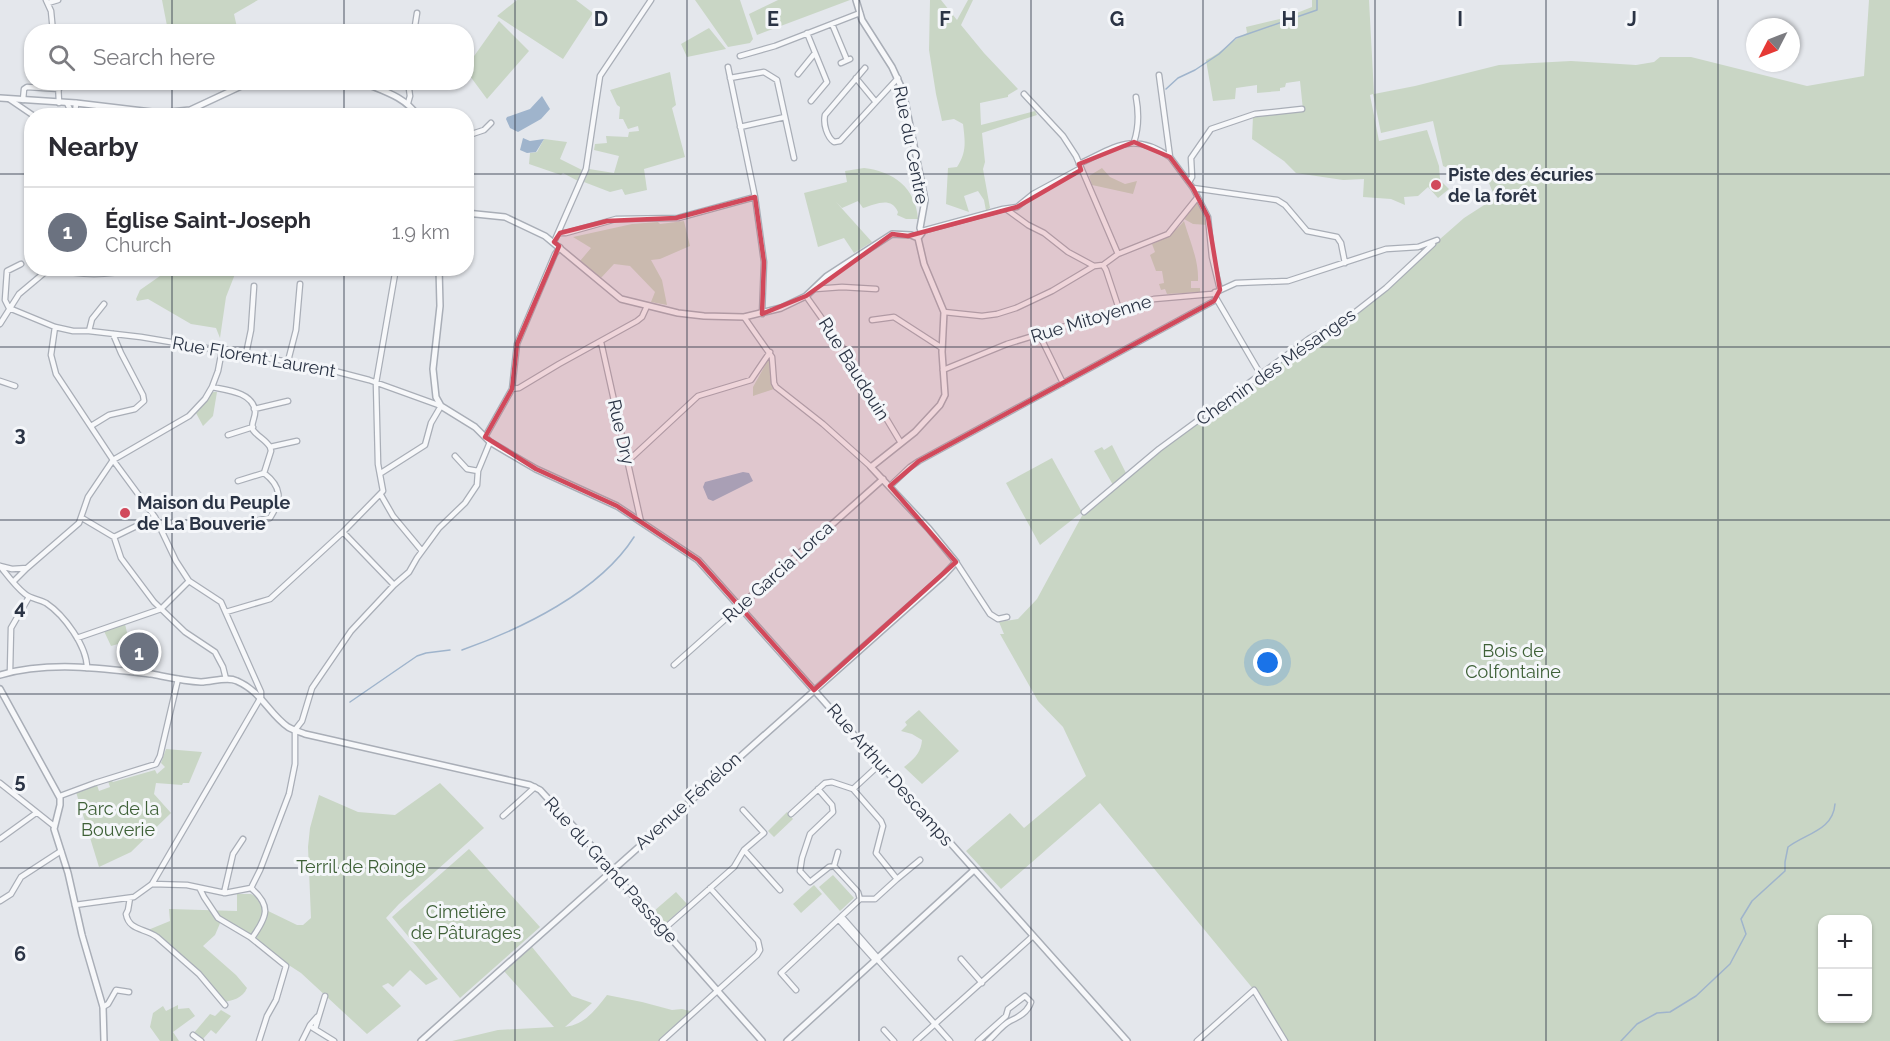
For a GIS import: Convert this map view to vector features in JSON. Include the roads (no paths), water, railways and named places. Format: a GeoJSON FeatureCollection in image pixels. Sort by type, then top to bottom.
{"type":"FeatureCollection","features":[{"type":"Feature","properties":{"kind":"street"},"geometry":{"type":"LineString","coordinates":[[51,24],[47,2],[58,0]]}},
{"type":"Feature","properties":{"kind":"street"},"geometry":{"type":"LineString","coordinates":[[554,242],[560,233],[586,169],[600,76],[651,0]]}},
{"type":"Feature","properties":{"kind":"street","name":"Rue du Centre"},"geometry":{"type":"LineString","coordinates":[[856,0],[860,13],[898,78],[903,91],[925,200],[921,230]]}},
{"type":"Feature","properties":{"kind":"street"},"geometry":{"type":"LineString","coordinates":[[415,24],[417,13]]}},
{"type":"Feature","properties":{"kind":"street"},"geometry":{"type":"LineString","coordinates":[[740,56],[769,48],[860,13]]}},
{"type":"Feature","properties":{"kind":"street"},"geometry":{"type":"LineString","coordinates":[[832,24],[846,61]]}},
{"type":"Feature","properties":{"kind":"street"},"geometry":{"type":"LineString","coordinates":[[807,33],[827,82],[811,101]]}},
{"type":"Feature","properties":{"kind":"street"},"geometry":{"type":"LineString","coordinates":[[798,74],[815,53]]}},
{"type":"Feature","properties":{"kind":"street"},"geometry":{"type":"LineString","coordinates":[[728,67],[755,195],[764,262],[762,314]]}},
{"type":"Feature","properties":{"kind":"street"},"geometry":{"type":"LineString","coordinates":[[865,68],[825,115],[824,120],[829,139],[834,142],[840,141],[898,78]]}},
{"type":"Feature","properties":{"kind":"street"},"geometry":{"type":"LineString","coordinates":[[730,78],[764,72],[777,80],[794,158]]}},
{"type":"Feature","properties":{"kind":"street"},"geometry":{"type":"LineString","coordinates":[[1159,75],[1170,157]]}},
{"type":"Feature","properties":{"kind":"street"},"geometry":{"type":"LineString","coordinates":[[856,78],[875,101]]}},
{"type":"Feature","properties":{"kind":"street"},"geometry":{"type":"LineString","coordinates":[[22,100],[24,89]]}},
{"type":"Feature","properties":{"kind":"street"},"geometry":{"type":"LineString","coordinates":[[58,90],[60,103]]}},
{"type":"Feature","properties":{"kind":"street"},"geometry":{"type":"LineString","coordinates":[[194,108],[232,90]]}},
{"type":"Feature","properties":{"kind":"street"},"geometry":{"type":"LineString","coordinates":[[380,90],[408,103],[412,108]]}},
{"type":"Feature","properties":{"kind":"street"},"geometry":{"type":"LineString","coordinates":[[408,103],[409,90]]}},
{"type":"Feature","properties":{"kind":"street"},"geometry":{"type":"LineString","coordinates":[[1024,94],[1063,136],[1080,166],[1118,254]]}},
{"type":"Feature","properties":{"kind":"street"},"geometry":{"type":"LineString","coordinates":[[1134,142],[1138,111],[1136,97]]}},
{"type":"Feature","properties":{"kind":"street"},"geometry":{"type":"LineString","coordinates":[[0,98],[118,108]]}},
{"type":"Feature","properties":{"kind":"street"},"geometry":{"type":"LineString","coordinates":[[9,99],[24,109]]}},
{"type":"Feature","properties":{"kind":"street"},"geometry":{"type":"LineString","coordinates":[[67,103],[70,108]]}},
{"type":"Feature","properties":{"kind":"street"},"geometry":{"type":"LineString","coordinates":[[75,108],[76,103]]}},
{"type":"Feature","properties":{"kind":"street"},"geometry":{"type":"LineString","coordinates":[[1189,182],[1192,177],[1191,158],[1211,129],[1255,114],[1302,109]]}},
{"type":"Feature","properties":{"kind":"street"},"geometry":{"type":"LineString","coordinates":[[740,128],[785,117]]}},
{"type":"Feature","properties":{"kind":"street"},"geometry":{"type":"LineString","coordinates":[[474,133],[484,130],[491,123]]}},
{"type":"Feature","properties":{"kind":"street"},"geometry":{"type":"LineString","coordinates":[[912,234],[913,228],[921,230],[1017,207],[1033,194],[1080,166],[1128,142],[1153,147],[1170,157],[1193,188],[1208,217],[1217,293],[1261,375]]}},
{"type":"Feature","properties":{"kind":"street"},"geometry":{"type":"LineString","coordinates":[[1193,188],[1277,200],[1285,205],[1307,231],[1336,237],[1341,243],[1346,263]]}},
{"type":"Feature","properties":{"kind":"street"},"geometry":{"type":"LineString","coordinates":[[560,233],[565,234],[616,219],[679,218],[755,195]]}},
{"type":"Feature","properties":{"kind":"street"},"geometry":{"type":"LineString","coordinates":[[944,312],[974,316],[997,315],[1052,291],[1094,266],[1103,265],[1118,254],[1168,234],[1197,198]]}},
{"type":"Feature","properties":{"kind":"street"},"geometry":{"type":"LineString","coordinates":[[1006,209],[1044,233],[1068,252],[1094,266]]}},
{"type":"Feature","properties":{"kind":"street"},"geometry":{"type":"LineString","coordinates":[[474,214],[507,218],[554,242],[616,297],[687,314],[744,317],[781,308],[806,296],[827,276],[892,234],[912,234],[918,238]]}},
{"type":"Feature","properties":{"kind":"street"},"geometry":{"type":"LineString","coordinates":[[871,467],[915,432],[943,401],[945,389],[942,348],[944,312],[924,264],[918,238],[921,230]]}},
{"type":"Feature","properties":{"kind":"street","name":"Rue Mitoyenne"},"geometry":{"type":"LineString","coordinates":[[943,370],[1039,334],[1154,299],[1217,293],[1236,283],[1288,281],[1386,249],[1418,247],[1437,240]]}},
{"type":"Feature","properties":{"kind":"street","name":"Chemin des Mésanges"},"geometry":{"type":"LineString","coordinates":[[1084,512],[1143,462],[1310,338],[1349,317],[1386,288],[1437,240]]}},
{"type":"Feature","properties":{"kind":"street"},"geometry":{"type":"LineString","coordinates":[[485,436],[512,389],[517,344],[560,247]]}},
{"type":"Feature","properties":{"kind":"street"},"geometry":{"type":"LineString","coordinates":[[0,273],[21,264]]}},
{"type":"Feature","properties":{"kind":"street"},"geometry":{"type":"LineString","coordinates":[[1103,265],[1119,309]]}},
{"type":"Feature","properties":{"kind":"street"},"geometry":{"type":"LineString","coordinates":[[7,271],[5,300],[9,308]]}},
{"type":"Feature","properties":{"kind":"street"},"geometry":{"type":"LineString","coordinates":[[0,324],[21,292],[41,276]]}},
{"type":"Feature","properties":{"kind":"street"},"geometry":{"type":"LineString","coordinates":[[226,612],[270,599],[381,495],[383,491],[378,464],[376,383],[395,276]]}},
{"type":"Feature","properties":{"kind":"street"},"geometry":{"type":"LineString","coordinates":[[381,473],[425,445],[431,423],[441,406],[436,397],[433,369],[440,306],[439,276]]}},
{"type":"Feature","properties":{"kind":"street"},"geometry":{"type":"LineString","coordinates":[[288,361],[296,330],[300,284]]}},
{"type":"Feature","properties":{"kind":"street"},"geometry":{"type":"LineString","coordinates":[[246,354],[251,330],[255,286]]}},
{"type":"Feature","properties":{"kind":"street"},"geometry":{"type":"LineString","coordinates":[[815,289],[842,287],[876,289]]}},
{"type":"Feature","properties":{"kind":"street"},"geometry":{"type":"LineString","coordinates":[[890,486],[919,461],[1063,383],[1217,293]]}},
{"type":"Feature","properties":{"kind":"street","name":"Rue Baudouin"},"geometry":{"type":"LineString","coordinates":[[806,296],[850,358],[901,443]]}},
{"type":"Feature","properties":{"kind":"street"},"geometry":{"type":"LineString","coordinates":[[89,331],[92,319],[104,304]]}},
{"type":"Feature","properties":{"kind":"street"},"geometry":{"type":"LineString","coordinates":[[512,389],[519,388],[642,317],[647,306]]}},
{"type":"Feature","properties":{"kind":"street","name":"Rue Florent Laurent"},"geometry":{"type":"LineString","coordinates":[[9,308],[54,327],[73,331],[131,336],[288,361],[376,383],[441,406]]}},
{"type":"Feature","properties":{"kind":"street"},"geometry":{"type":"LineString","coordinates":[[744,317],[770,352],[774,361],[776,387],[843,441],[871,467],[956,562],[987,610],[998,619],[1007,617]]}},
{"type":"Feature","properties":{"kind":"street"},"geometry":{"type":"LineString","coordinates":[[872,320],[894,317],[942,348]]}},
{"type":"Feature","properties":{"kind":"street"},"geometry":{"type":"LineString","coordinates":[[54,327],[51,355],[56,374],[113,460],[155,517],[176,561],[189,581],[221,603],[261,692],[261,697],[152,884],[130,898],[75,905]]}},
{"type":"Feature","properties":{"kind":"street"},"geometry":{"type":"LineString","coordinates":[[91,426],[109,415],[135,410],[144,401],[113,334]]}},
{"type":"Feature","properties":{"kind":"street"},"geometry":{"type":"LineString","coordinates":[[1039,334],[1063,383]]}},
{"type":"Feature","properties":{"kind":"street","name":"Rue Dry"},"geometry":{"type":"LineString","coordinates":[[601,342],[641,522]]}},
{"type":"Feature","properties":{"kind":"street"},"geometry":{"type":"LineString","coordinates":[[13,582],[79,523],[88,497],[113,460],[189,416],[205,399],[212,387],[222,350]]}},
{"type":"Feature","properties":{"kind":"street"},"geometry":{"type":"LineString","coordinates":[[628,461],[698,396],[751,380],[770,352]]}},
{"type":"Feature","properties":{"kind":"street"},"geometry":{"type":"LineString","coordinates":[[0,381],[15,386]]}},
{"type":"Feature","properties":{"kind":"street"},"geometry":{"type":"LineString","coordinates":[[212,387],[242,393],[255,409],[253,428],[271,451],[264,473]]}},
{"type":"Feature","properties":{"kind":"street"},"geometry":{"type":"LineString","coordinates":[[255,409],[288,401]]}},
{"type":"Feature","properties":{"kind":"street","name":"Rue Arthur Descamps"},"geometry":{"type":"LineString","coordinates":[[441,406],[475,427],[490,442],[536,470],[617,506],[698,560],[1127,1041]]}},
{"type":"Feature","properties":{"kind":"street"},"geometry":{"type":"LineString","coordinates":[[228,435],[253,428]]}},
{"type":"Feature","properties":{"kind":"street"},"geometry":{"type":"LineString","coordinates":[[270,447],[297,441]]}},
{"type":"Feature","properties":{"kind":"street"},"geometry":{"type":"LineString","coordinates":[[251,888],[289,794],[295,764],[295,730],[302,721],[312,688],[351,631],[409,572],[439,528],[465,503],[477,485],[478,471],[490,442]]}},
{"type":"Feature","properties":{"kind":"street"},"geometry":{"type":"LineString","coordinates":[[455,456],[467,469],[478,471]]}},
{"type":"Feature","properties":{"kind":"street"},"geometry":{"type":"LineString","coordinates":[[238,481],[264,473]]}},
{"type":"Feature","properties":{"kind":"street"},"geometry":{"type":"LineString","coordinates":[[255,522],[270,518],[278,497],[276,483],[264,473]]}},
{"type":"Feature","properties":{"kind":"street","name":"Rue Garcia Lorca"},"geometry":{"type":"LineString","coordinates":[[674,665],[883,480]]}},
{"type":"Feature","properties":{"kind":"street"},"geometry":{"type":"LineString","coordinates":[[381,495],[393,516],[422,551]]}},
{"type":"Feature","properties":{"kind":"street"},"geometry":{"type":"LineString","coordinates":[[114,537],[155,517]]}},
{"type":"Feature","properties":{"kind":"street"},"geometry":{"type":"LineString","coordinates":[[82,518],[114,537],[121,558],[161,609],[185,632],[215,652],[226,679]]}},
{"type":"Feature","properties":{"kind":"street"},"geometry":{"type":"LineString","coordinates":[[343,532],[394,585]]}},
{"type":"Feature","properties":{"kind":"street","name":"Avenue Fénélon"},"geometry":{"type":"LineString","coordinates":[[421,1041],[956,562]]}},
{"type":"Feature","properties":{"kind":"street"},"geometry":{"type":"LineString","coordinates":[[0,566],[12,569],[27,568]]}},
{"type":"Feature","properties":{"kind":"street"},"geometry":{"type":"LineString","coordinates":[[0,566],[29,597],[44,602],[54,609],[77,638],[83,650],[87,668]]}},
{"type":"Feature","properties":{"kind":"street"},"geometry":{"type":"LineString","coordinates":[[77,638],[161,609],[189,581]]}},
{"type":"Feature","properties":{"kind":"street"},"geometry":{"type":"LineString","coordinates":[[10,672],[11,628],[29,597]]}},
{"type":"Feature","properties":{"kind":"street"},"geometry":{"type":"LineString","coordinates":[[0,675],[56,667],[147,674],[202,682],[236,680],[261,697],[278,718],[295,730]]}},
{"type":"Feature","properties":{"kind":"street"},"geometry":{"type":"LineString","coordinates":[[60,796],[150,767],[159,761],[178,679]]}},
{"type":"Feature","properties":{"kind":"street"},"geometry":{"type":"LineString","coordinates":[[0,689],[60,796],[54,826],[103,1007],[104,1041]]}},
{"type":"Feature","properties":{"kind":"street","name":"Rue du Grand Passage"},"geometry":{"type":"LineString","coordinates":[[295,730],[316,737],[426,760],[540,790],[762,1041]]}},
{"type":"Feature","properties":{"kind":"street"},"geometry":{"type":"LineString","coordinates":[[853,789],[879,765]]}},
{"type":"Feature","properties":{"kind":"street"},"geometry":{"type":"LineString","coordinates":[[791,814],[830,781],[853,789],[881,821],[883,826],[876,853],[897,879]]}},
{"type":"Feature","properties":{"kind":"street"},"geometry":{"type":"LineString","coordinates":[[0,783],[54,826]]}},
{"type":"Feature","properties":{"kind":"street"},"geometry":{"type":"LineString","coordinates":[[502,816],[535,788]]}},
{"type":"Feature","properties":{"kind":"street"},"geometry":{"type":"LineString","coordinates":[[818,789],[832,805],[833,812],[810,834],[799,869],[810,882],[834,866]]}},
{"type":"Feature","properties":{"kind":"street"},"geometry":{"type":"LineString","coordinates":[[664,929],[734,867],[744,850],[764,833],[743,810]]}},
{"type":"Feature","properties":{"kind":"street"},"geometry":{"type":"LineString","coordinates":[[0,839],[36,813]]}},
{"type":"Feature","properties":{"kind":"street"},"geometry":{"type":"LineString","coordinates":[[224,893],[233,854],[243,839]]}},
{"type":"Feature","properties":{"kind":"street"},"geometry":{"type":"LineString","coordinates":[[744,850],[780,890]]}},
{"type":"Feature","properties":{"kind":"street"},"geometry":{"type":"LineString","coordinates":[[0,901],[11,894],[21,877],[61,851]]}},
{"type":"Feature","properties":{"kind":"street"},"geometry":{"type":"LineString","coordinates":[[834,866],[838,852]]}},
{"type":"Feature","properties":{"kind":"street"},"geometry":{"type":"LineString","coordinates":[[796,990],[781,973],[860,899],[875,899],[920,860]]}},
{"type":"Feature","properties":{"kind":"street"},"geometry":{"type":"LineString","coordinates":[[834,866],[858,892],[860,899]]}},
{"type":"Feature","properties":{"kind":"street"},"geometry":{"type":"LineString","coordinates":[[787,1041],[974,870]]}},
{"type":"Feature","properties":{"kind":"street"},"geometry":{"type":"LineString","coordinates":[[152,884],[187,885],[224,893],[251,888]]}},
{"type":"Feature","properties":{"kind":"street"},"geometry":{"type":"LineString","coordinates":[[251,888],[263,901],[266,909],[252,938]]}},
{"type":"Feature","properties":{"kind":"street"},"geometry":{"type":"LineString","coordinates":[[662,1041],[760,950],[758,941],[710,888]]}},
{"type":"Feature","properties":{"kind":"street"},"geometry":{"type":"LineString","coordinates":[[200,889],[218,918],[252,938],[280,959],[287,969],[259,1041]]}},
{"type":"Feature","properties":{"kind":"street"},"geometry":{"type":"LineString","coordinates":[[130,898],[126,914],[130,925],[157,937],[199,974],[225,1005]]}},
{"type":"Feature","properties":{"kind":"street"},"geometry":{"type":"LineString","coordinates":[[840,918],[950,1041]]}},
{"type":"Feature","properties":{"kind":"street"},"geometry":{"type":"LineString","coordinates":[[916,1041],[1033,936]]}},
{"type":"Feature","properties":{"kind":"street"},"geometry":{"type":"LineString","coordinates":[[961,958],[982,983]]}},
{"type":"Feature","properties":{"kind":"street"},"geometry":{"type":"LineString","coordinates":[[103,1007],[108,1004],[116,990],[129,992]]}},
{"type":"Feature","properties":{"kind":"street"},"geometry":{"type":"LineString","coordinates":[[1197,1041],[1254,990],[1285,1041]]}},
{"type":"Feature","properties":{"kind":"street"},"geometry":{"type":"LineString","coordinates":[[315,1029],[325,996]]}},
{"type":"Feature","properties":{"kind":"street"},"geometry":{"type":"LineString","coordinates":[[978,1041],[1006,1016],[1008,1009],[1025,996],[1031,1002],[1030,1007],[988,1041]]}},
{"type":"Feature","properties":{"kind":"street"},"geometry":{"type":"LineString","coordinates":[[303,1041],[309,1024],[320,1016]]}},
{"type":"Feature","properties":{"kind":"street"},"geometry":{"type":"LineString","coordinates":[[309,1024],[334,1041]]}},
{"type":"Feature","properties":{"kind":"street"},"geometry":{"type":"LineString","coordinates":[[884,1030],[894,1041]]}},
{"type":"Feature","properties":{"kind":"street"},"geometry":{"type":"LineString","coordinates":[[193,1035],[201,1041]]}},
{"type":"Feature","properties":{"kind":"water"},"geometry":{"type":"Polygon","coordinates":[[[542,96],[550,109],[541,119],[518,132],[510,128],[507,117],[530,109],[542,96]]]}},
{"type":"Feature","properties":{"kind":"water"},"geometry":{"type":"Polygon","coordinates":[[[523,138],[530,141],[544,139],[536,152],[527,153],[520,150],[523,138]]]}},
{"type":"Feature","properties":{"kind":"water"},"geometry":{"type":"Polygon","coordinates":[[[743,472],[749,473],[753,481],[713,501],[708,499],[703,487],[705,482],[743,472]]]}},
{"type":"Feature","properties":{"kind":"waterway"},"geometry":{"type":"LineString","coordinates":[[1166,89],[1178,78],[1219,54],[1236,38],[1317,10],[1317,0]]}},
{"type":"Feature","properties":{"kind":"waterway"},"geometry":{"type":"LineString","coordinates":[[462,650],[533,620],[580,591],[601,575],[634,537]]}},
{"type":"Feature","properties":{"kind":"waterway"},"geometry":{"type":"LineString","coordinates":[[350,702],[417,656],[450,650]]}},
{"type":"Feature","properties":{"kind":"waterway"},"geometry":{"type":"LineString","coordinates":[[1621,1041],[1637,1024],[1657,1013],[1670,1012],[1696,996],[1730,964],[1746,934],[1741,919],[1752,901],[1785,871],[1788,847],[1824,825],[1833,813],[1835,804]]}},
{"type":"Feature","properties":{"kind":"place","name":"Piste des écuries de la forêt"},"geometry":{"type":"Point","coordinates":[1436,185]}},
{"type":"Feature","properties":{"kind":"place","name":"Maison du Peuple de La Bouverie"},"geometry":{"type":"Point","coordinates":[125,513]}},
{"type":"Feature","properties":{"kind":"place","name":"Église Saint-Joseph"},"geometry":{"type":"Point","coordinates":[139,652]}},
{"type":"Feature","properties":{"kind":"park label","name":"Bois de Colfontaine"},"geometry":{"type":"Point","coordinates":[1513,661]}},
{"type":"Feature","properties":{"kind":"park label","name":"Parc de la Bouverie"},"geometry":{"type":"Point","coordinates":[118,819]}},
{"type":"Feature","properties":{"kind":"park label","name":"Terril de Roinge"},"geometry":{"type":"Point","coordinates":[361,867]}},
{"type":"Feature","properties":{"kind":"park label","name":"Cimetière de Pâturages"},"geometry":{"type":"Point","coordinates":[466,922]}}]}
